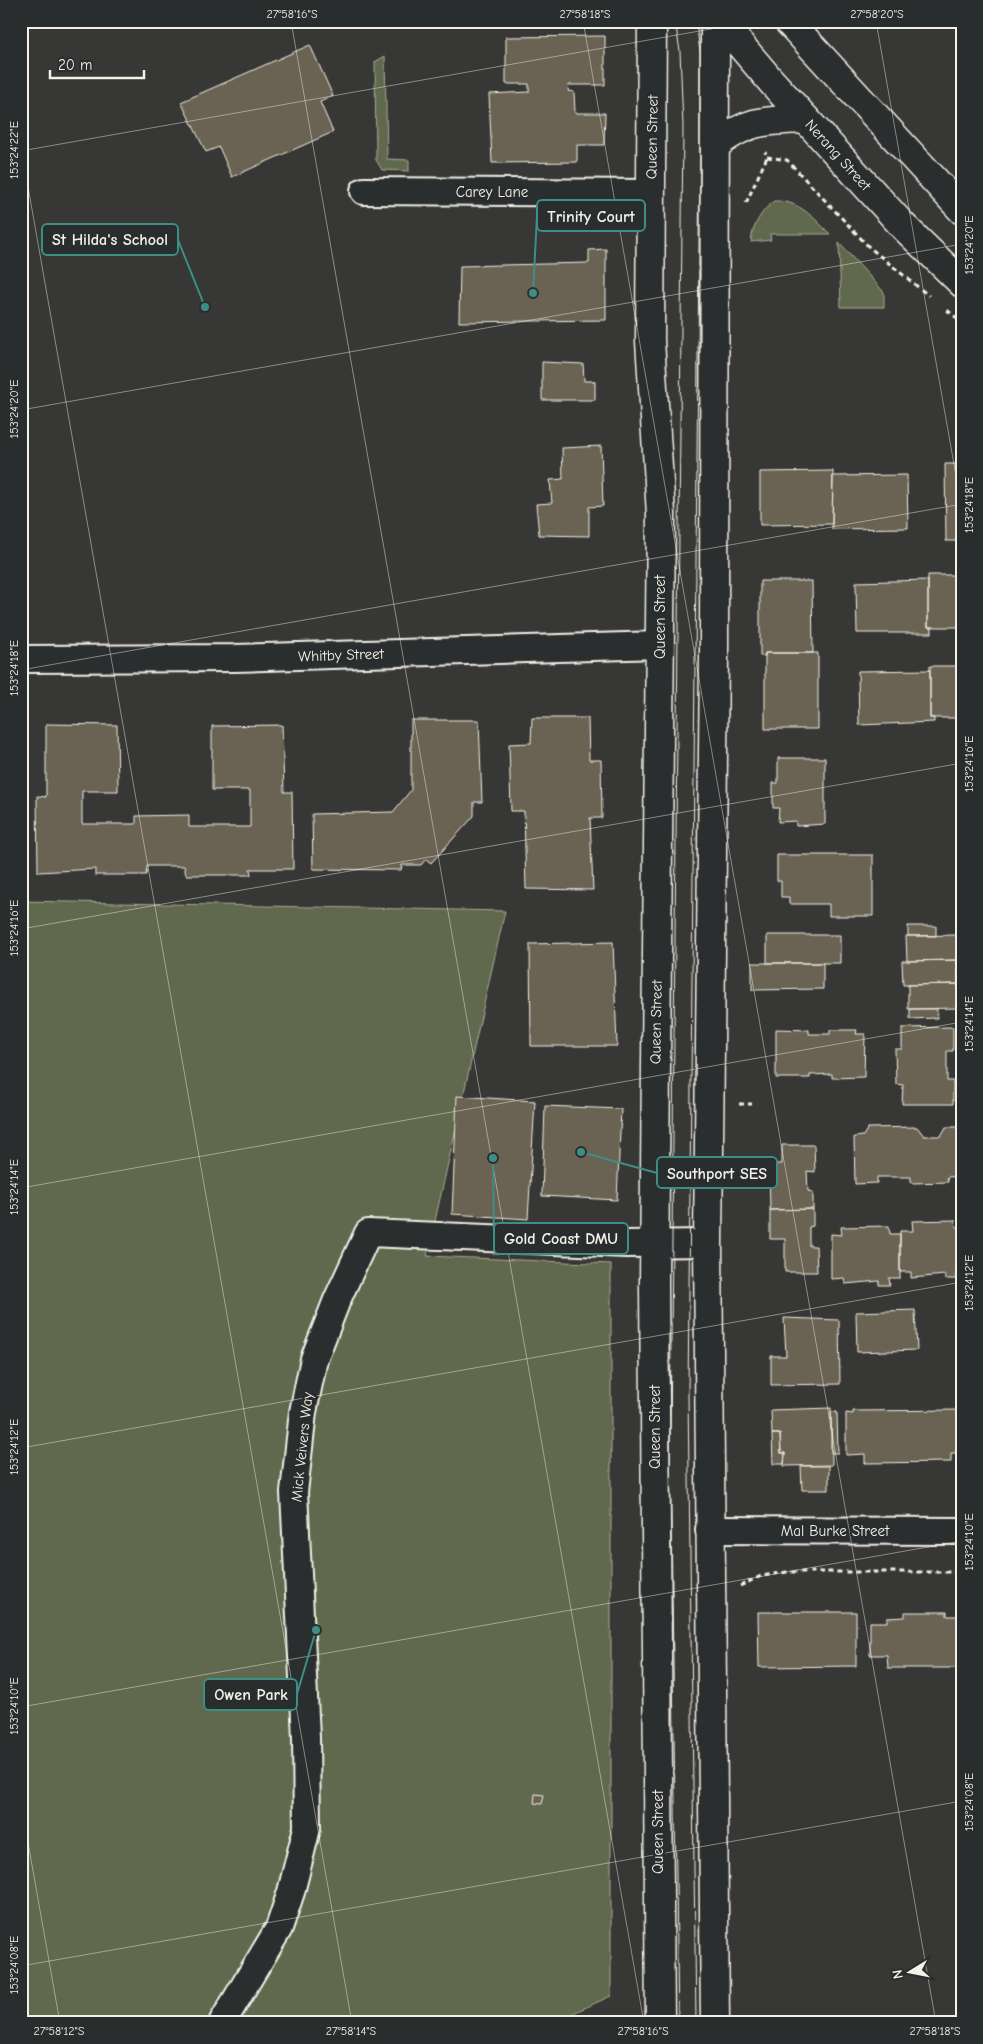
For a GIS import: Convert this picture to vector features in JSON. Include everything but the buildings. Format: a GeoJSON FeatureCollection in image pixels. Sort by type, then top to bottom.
{"type":"FeatureCollection","features":[{"type":"Feature","properties":{"kind":"street","name":"Queen Street"},"geometry":{"type":"LineString","coordinates":[[652,21],[650,341],[660,494],[654,1244],[660,2023]]}},
{"type":"Feature","properties":{"kind":"street"},"geometry":{"type":"LineString","coordinates":[[715,21],[717,144],[708,1243],[709,1530],[715,2023]]}},
{"type":"Feature","properties":{"kind":"street","name":"Nerang Street"},"geometry":{"type":"LineString","coordinates":[[720,21],[806,120],[904,227],[962,283]]}},
{"type":"Feature","properties":{"kind":"street"},"geometry":{"type":"LineString","coordinates":[[788,21],[962,210]]}},
{"type":"Feature","properties":{"kind":"street"},"geometry":{"type":"LineString","coordinates":[[717,144],[748,124],[767,121],[806,120]]}},
{"type":"Feature","properties":{"kind":"street","name":"Carey Lane"},"geometry":{"type":"LineString","coordinates":[[364,191],[651,192]]}},
{"type":"Feature","properties":{"kind":"street","name":"Whitby Street"},"geometry":{"type":"LineString","coordinates":[[21,659],[235,658],[660,645]]}},
{"type":"Feature","properties":{"kind":"street","name":"Mick Veivers Way"},"geometry":{"type":"LineString","coordinates":[[222,2023],[279,1928],[291,1892],[307,1828],[306,1738],[294,1492],[303,1412],[314,1359],[337,1300],[368,1233],[612,1244],[708,1243]]}},
{"type":"Feature","properties":{"kind":"street","name":"Mal Burke Street"},"geometry":{"type":"LineString","coordinates":[[709,1530],[962,1531]]}},
{"type":"Feature","properties":{"kind":"path"},"geometry":{"type":"LineString","coordinates":[[767,157],[788,160],[869,248],[931,297]]}},
{"type":"Feature","properties":{"kind":"path"},"geometry":{"type":"LineString","coordinates":[[946,310],[962,322]]}},
{"type":"Feature","properties":{"kind":"path"},"geometry":{"type":"LineString","coordinates":[[746,1104],[752,1104]]}},
{"type":"Feature","properties":{"kind":"path"},"geometry":{"type":"LineString","coordinates":[[738,1588],[760,1576],[787,1572],[962,1572]]}},
{"type":"Feature","properties":{"kind":"green space"},"geometry":{"type":"Polygon","coordinates":[[[385,56],[387,159],[409,160],[409,171],[382,170],[376,160],[375,62],[385,56]]]}},
{"type":"Feature","properties":{"kind":"green space"},"geometry":{"type":"Polygon","coordinates":[[[774,201],[791,203],[805,211],[830,234],[770,234],[771,240],[751,242],[753,230],[758,219],[774,201]]]}},
{"type":"Feature","properties":{"kind":"green space"},"geometry":{"type":"Polygon","coordinates":[[[839,243],[884,292],[884,307],[841,307],[839,243]]]}},
{"type":"Feature","properties":{"kind":"green space"},"geometry":{"type":"Polygon","coordinates":[[[21,901],[505,911],[427,1256],[611,1264],[611,1996],[551,2023],[21,2023],[21,901]]]}},
{"type":"Feature","properties":{"kind":"tram line"},"geometry":{"type":"LineString","coordinates":[[675,21],[680,51],[683,126],[670,1443],[678,2023]]}},
{"type":"Feature","properties":{"kind":"tram line"},"geometry":{"type":"LineString","coordinates":[[696,21],[700,52],[700,145],[688,1396],[696,2023]]}},
{"type":"Feature","properties":{"kind":"place","name":"Trinity Court"},"geometry":{"type":"Point","coordinates":[533,293]}},
{"type":"Feature","properties":{"kind":"place","name":"St Hilda's School"},"geometry":{"type":"Point","coordinates":[205,307]}},
{"type":"Feature","properties":{"kind":"place","name":"Southport SES"},"geometry":{"type":"Point","coordinates":[581,1152]}},
{"type":"Feature","properties":{"kind":"place","name":"Gold Coast DMU"},"geometry":{"type":"Point","coordinates":[493,1158]}},
{"type":"Feature","properties":{"kind":"place","name":"Owen Park"},"geometry":{"type":"Point","coordinates":[316,1630]}}]}
